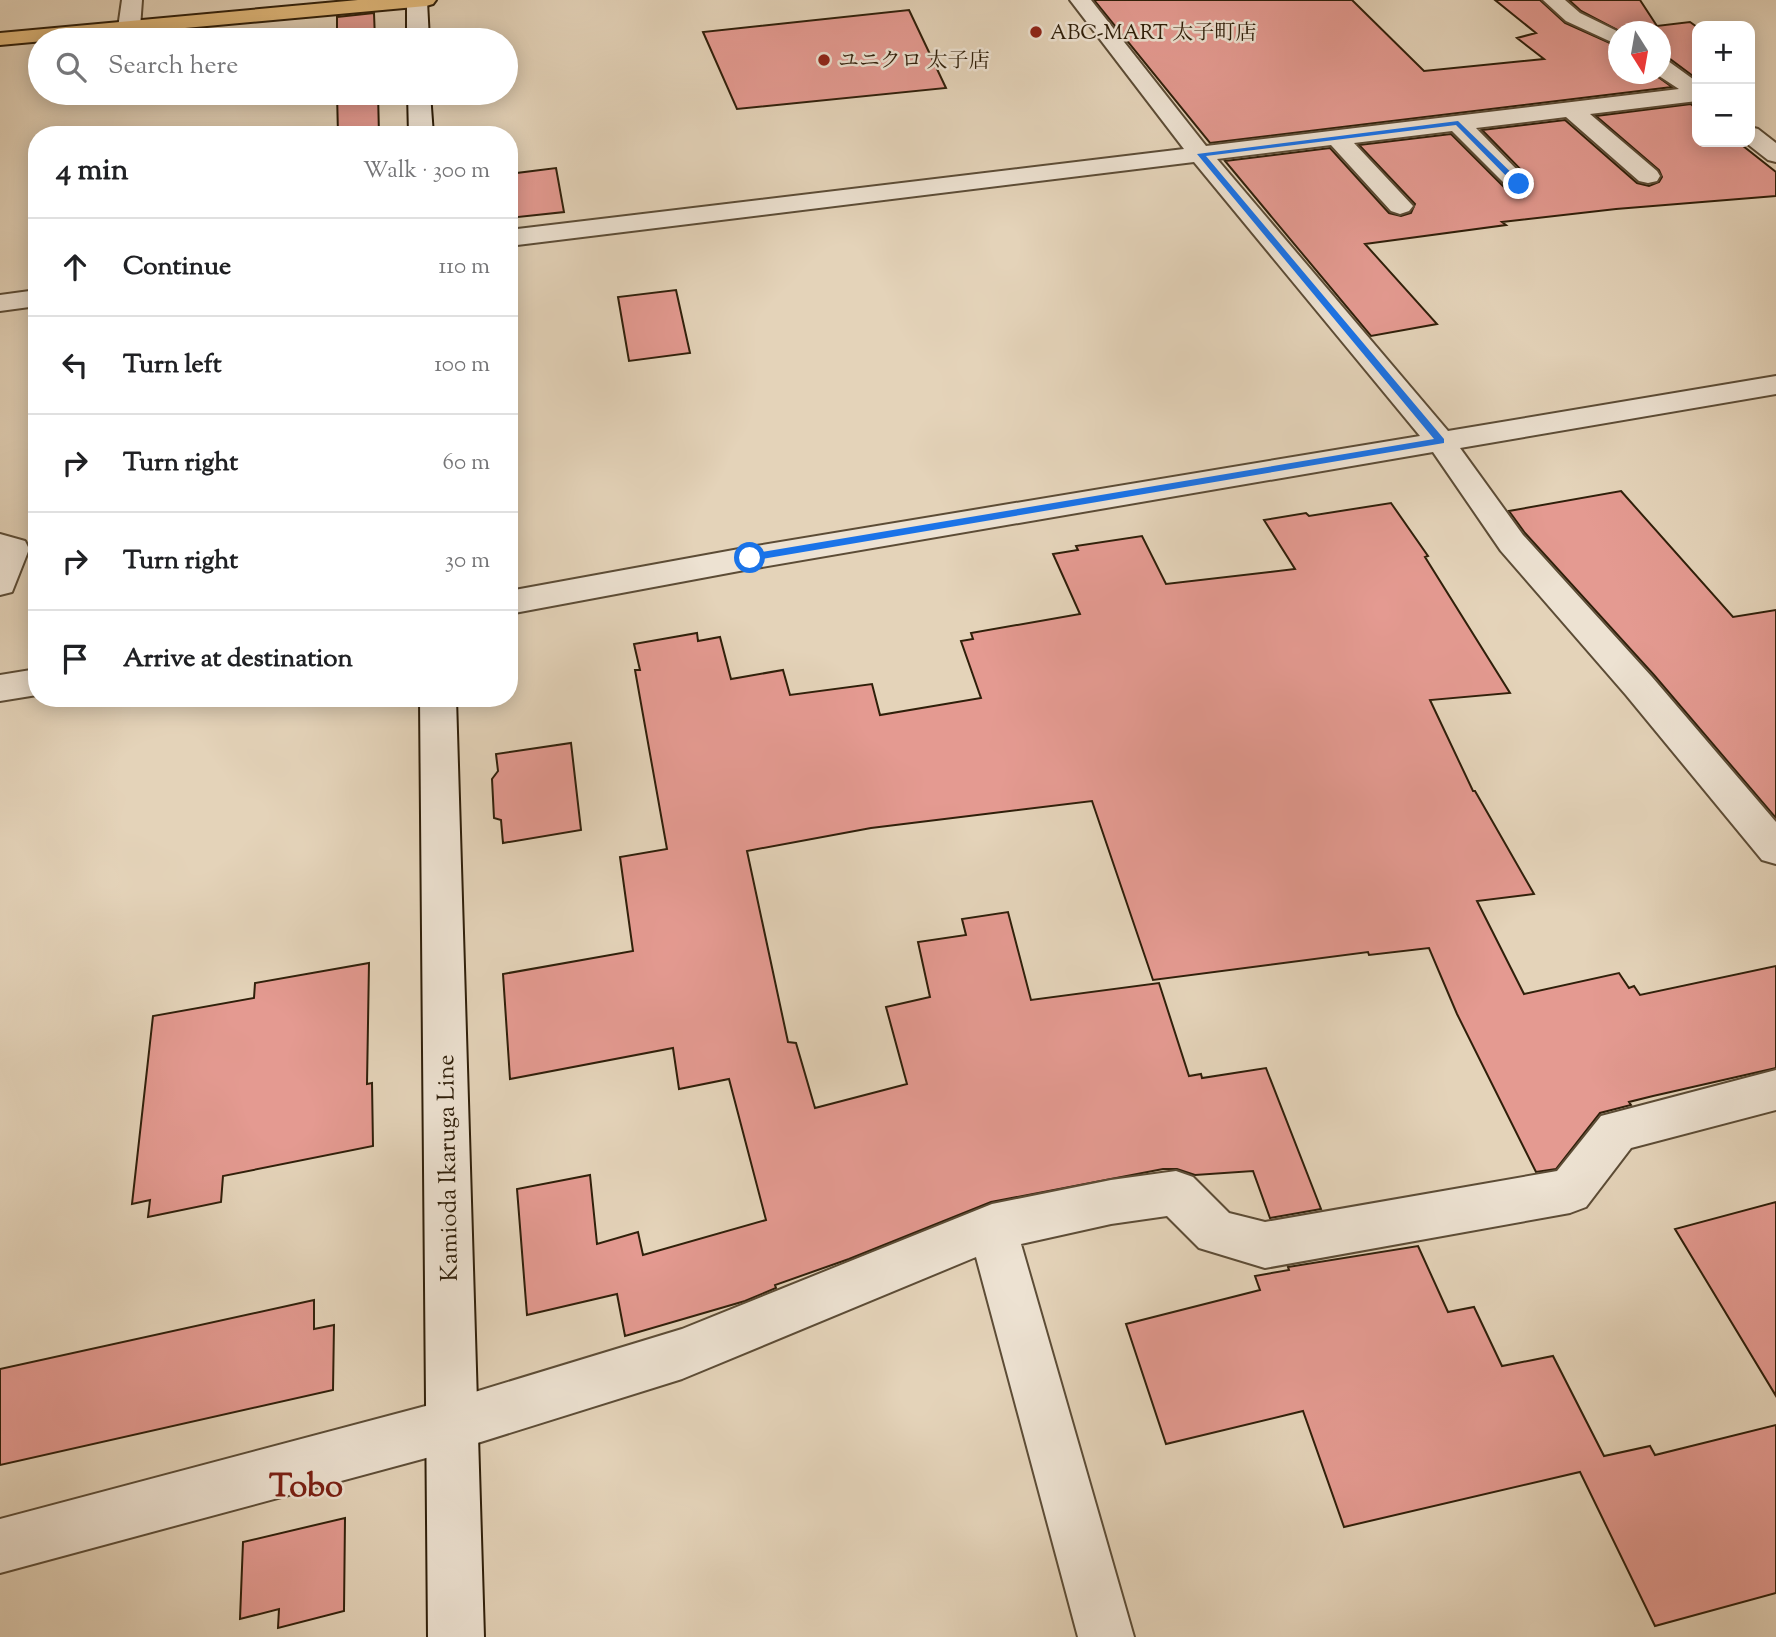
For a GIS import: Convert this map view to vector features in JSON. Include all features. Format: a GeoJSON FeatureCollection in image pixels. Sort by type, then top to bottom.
{"type":"FeatureCollection","features":[{"type":"Feature","properties":{"kind":"highway"},"geometry":{"type":"LineString","coordinates":[[118,28],[426,0]]}},
{"type":"Feature","properties":{"kind":"highway"},"geometry":{"type":"LineString","coordinates":[[0,39],[28,36]]}},
{"type":"Feature","properties":{"kind":"street"},"geometry":{"type":"LineString","coordinates":[[129,27],[132,0]]}},
{"type":"Feature","properties":{"kind":"street"},"geometry":{"type":"LineString","coordinates":[[1080,0],[1200,154],[1440,441],[1512,543],[1639,686],[1776,849]]}},
{"type":"Feature","properties":{"kind":"street"},"geometry":{"type":"LineString","coordinates":[[1553,0],[1573,17],[1608,33]]}},
{"type":"Feature","properties":{"kind":"street"},"geometry":{"type":"LineString","coordinates":[[416,1],[417,28]]}},
{"type":"Feature","properties":{"kind":"street"},"geometry":{"type":"LineString","coordinates":[[1671,74],[1692,89]]}},
{"type":"Feature","properties":{"kind":"street"},"geometry":{"type":"LineString","coordinates":[[518,237],[1692,94]]}},
{"type":"Feature","properties":{"kind":"street"},"geometry":{"type":"LineString","coordinates":[[420,105],[421,126]]}},
{"type":"Feature","properties":{"kind":"street"},"geometry":{"type":"LineString","coordinates":[[1571,109],[1648,176]]}},
{"type":"Feature","properties":{"kind":"street"},"geometry":{"type":"LineString","coordinates":[[1458,123],[1519,184]]}},
{"type":"Feature","properties":{"kind":"street"},"geometry":{"type":"LineString","coordinates":[[1337,138],[1401,206]]}},
{"type":"Feature","properties":{"kind":"street"},"geometry":{"type":"LineString","coordinates":[[1755,138],[1776,155]]}},
{"type":"Feature","properties":{"kind":"street"},"geometry":{"type":"LineString","coordinates":[[0,303],[28,299]]}},
{"type":"Feature","properties":{"kind":"street"},"geometry":{"type":"LineString","coordinates":[[518,601],[750,558],[1776,385]]}},
{"type":"Feature","properties":{"kind":"street"},"geometry":{"type":"LineString","coordinates":[[0,545],[13,549],[0,584]]}},
{"type":"Feature","properties":{"kind":"street"},"geometry":{"type":"LineString","coordinates":[[0,688],[28,683]]}},
{"type":"Feature","properties":{"kind":"street","name":"Kamioda Ikaruga Line"},"geometry":{"type":"LineString","coordinates":[[438,707],[456,1637]]}},
{"type":"Feature","properties":{"kind":"street"},"geometry":{"type":"LineString","coordinates":[[0,1546],[452,1425],[682,1354],[992,1227],[1111,1202],[1176,1193],[1216,1232],[1265,1245],[1570,1191],[1617,1131],[1776,1090]]}},
{"type":"Feature","properties":{"kind":"street"},"geometry":{"type":"LineString","coordinates":[[992,1227],[1106,1637]]}},
{"type":"Feature","properties":{"kind":"building"},"geometry":{"type":"Polygon","coordinates":[[[1094,0],[1352,0],[1424,71],[1544,59],[1517,38],[1536,33],[1495,0],[1540,0],[1565,23],[1608,42],[1608,84],[1668,84],[1672,87],[1210,143],[1094,0]]]}},
{"type":"Feature","properties":{"kind":"building"},"geometry":{"type":"Polygon","coordinates":[[[1569,0],[1640,0],[1654,21],[1608,21],[1608,25],[1581,11],[1569,0]]]}},
{"type":"Feature","properties":{"kind":"building","name":"ユニクロ 太子店"},"geometry":{"type":"Polygon","coordinates":[[[909,10],[946,88],[737,109],[703,32],[909,10]]]}},
{"type":"Feature","properties":{"kind":"building"},"geometry":{"type":"Polygon","coordinates":[[[374,13],[375,28],[337,28],[337,17],[374,13]]]}},
{"type":"Feature","properties":{"kind":"building"},"geometry":{"type":"Polygon","coordinates":[[[1692,23],[1692,75],[1671,60],[1671,24],[1692,23]]]}},
{"type":"Feature","properties":{"kind":"building"},"geometry":{"type":"Polygon","coordinates":[[[1691,104],[1692,147],[1744,147],[1776,172],[1776,196],[1616,209],[1502,222],[1506,225],[1365,244],[1437,324],[1371,336],[1225,161],[1330,148],[1389,213],[1401,216],[1411,213],[1415,204],[1359,145],[1451,134],[1508,191],[1520,194],[1530,190],[1533,182],[1482,130],[1565,120],[1637,183],[1649,186],[1659,182],[1662,177],[1659,170],[1596,116],[1691,104]]]}},
{"type":"Feature","properties":{"kind":"building"},"geometry":{"type":"Polygon","coordinates":[[[337,105],[378,105],[379,126],[338,126],[337,105]]]}},
{"type":"Feature","properties":{"kind":"building"},"geometry":{"type":"Polygon","coordinates":[[[556,168],[564,212],[518,217],[518,173],[556,168]]]}},
{"type":"Feature","properties":{"kind":"building"},"geometry":{"type":"Polygon","coordinates":[[[676,290],[690,353],[629,361],[618,297],[676,290]]]}},
{"type":"Feature","properties":{"kind":"building"},"geometry":{"type":"Polygon","coordinates":[[[1621,491],[1733,617],[1776,610],[1776,818],[1654,675],[1525,533],[1509,511],[1621,491]]]}},
{"type":"Feature","properties":{"kind":"building"},"geometry":{"type":"Polygon","coordinates":[[[1391,503],[1428,556],[1425,557],[1510,693],[1430,700],[1473,791],[1534,894],[1477,901],[1524,994],[1619,973],[1629,988],[1634,986],[1640,995],[1776,966],[1776,1068],[1629,1102],[1631,1105],[1600,1113],[1556,1169],[1536,1172],[1457,1014],[1429,948],[1369,955],[1368,952],[1153,980],[1092,801],[871,828],[747,851],[788,1042],[796,1043],[815,1108],[907,1084],[886,1007],[930,997],[918,942],[966,935],[962,919],[1008,912],[1031,1000],[1159,983],[1189,1076],[1201,1074],[1202,1078],[1266,1068],[1321,1209],[1270,1218],[1253,1171],[1195,1175],[1177,1169],[1163,1169],[991,1202],[849,1259],[775,1285],[776,1288],[745,1301],[625,1336],[617,1294],[527,1315],[517,1189],[590,1175],[597,1244],[638,1232],[643,1255],[766,1220],[729,1079],[679,1089],[673,1048],[510,1079],[503,974],[633,951],[620,857],[667,849],[635,670],[640,670],[634,644],[697,633],[698,641],[720,637],[731,679],[783,670],[790,695],[872,684],[880,715],[981,698],[961,641],[973,639],[971,633],[1080,614],[1053,554],[1078,550],[1076,546],[1142,536],[1166,584],[1295,569],[1264,520],[1391,503]]]}},
{"type":"Feature","properties":{"kind":"building"},"geometry":{"type":"Polygon","coordinates":[[[571,743],[581,830],[503,843],[501,820],[494,818],[492,779],[498,771],[496,754],[571,743]]]}},
{"type":"Feature","properties":{"kind":"building"},"geometry":{"type":"Polygon","coordinates":[[[369,963],[367,1084],[372,1083],[373,1146],[223,1176],[221,1202],[148,1217],[150,1200],[132,1204],[153,1016],[254,998],[255,983],[369,963]]]}},
{"type":"Feature","properties":{"kind":"building"},"geometry":{"type":"Polygon","coordinates":[[[1776,1202],[1776,1396],[1675,1229],[1776,1202]]]}},
{"type":"Feature","properties":{"kind":"building"},"geometry":{"type":"Polygon","coordinates":[[[1418,1246],[1448,1312],[1474,1307],[1502,1366],[1553,1356],[1604,1456],[1650,1446],[1655,1455],[1776,1425],[1776,1593],[1655,1626],[1580,1472],[1344,1527],[1303,1411],[1166,1444],[1126,1324],[1260,1290],[1255,1276],[1289,1270],[1288,1267],[1418,1246]]]}},
{"type":"Feature","properties":{"kind":"building"},"geometry":{"type":"Polygon","coordinates":[[[314,1300],[314,1329],[334,1325],[333,1390],[0,1465],[0,1369],[314,1300]]]}},
{"type":"Feature","properties":{"kind":"building"},"geometry":{"type":"Polygon","coordinates":[[[345,1518],[344,1611],[278,1628],[279,1609],[240,1619],[243,1542],[345,1518]]]}},
{"type":"Feature","properties":{"kind":"place","name":"ABC-MART 太子町店"},"geometry":{"type":"Point","coordinates":[1036,32]}},
{"type":"Feature","properties":{"kind":"place","name":"ユニクロ 太子店"},"geometry":{"type":"Point","coordinates":[824,60]}},
{"type":"Feature","properties":{"kind":"district","name":"Tobo"},"geometry":{"type":"Point","coordinates":[306,1484]}},
{"type":"Feature","properties":{"kind":"route"},"geometry":{"type":"LineString","coordinates":[[750,558],[1440,441],[1200,154],[1458,123],[1519,184]]}}]}
